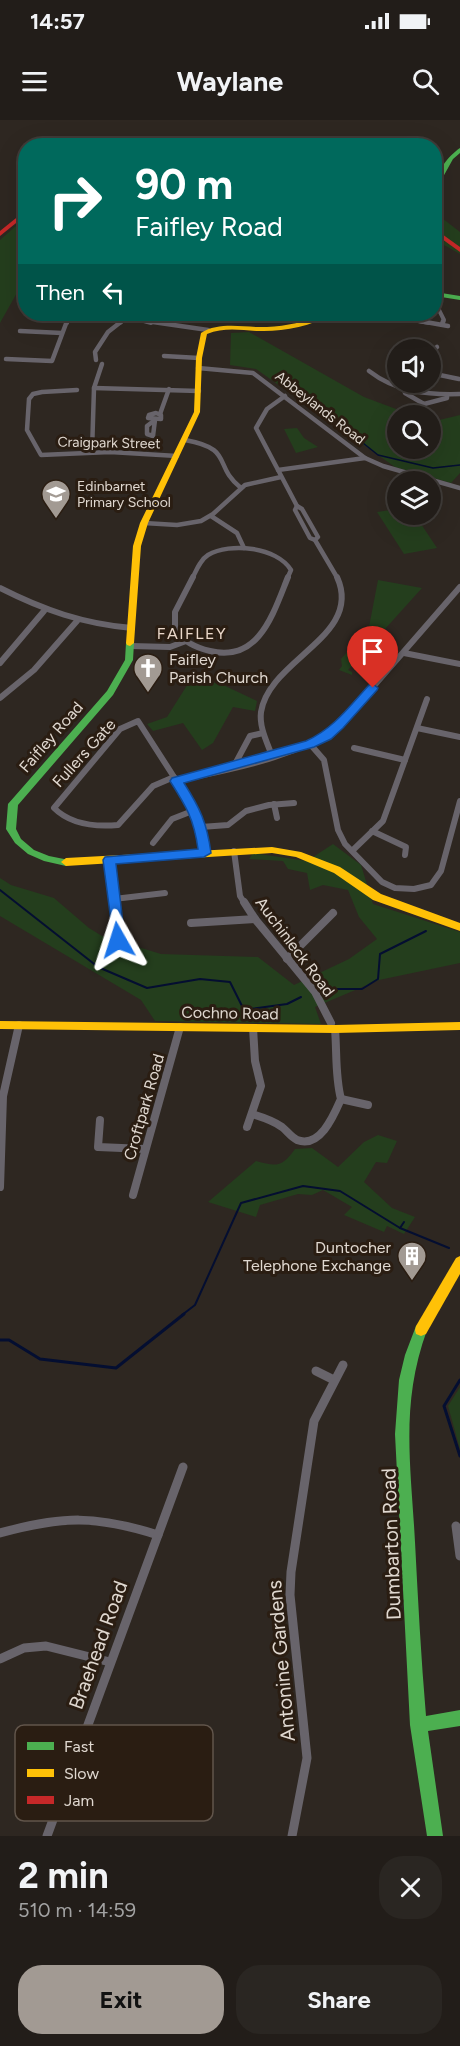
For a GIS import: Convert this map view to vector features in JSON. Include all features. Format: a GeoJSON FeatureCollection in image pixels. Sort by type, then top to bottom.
{"type":"FeatureCollection","features":[{"type":"Feature","properties":{"kind":"street"},"geometry":{"type":"LineString","coordinates":[[442,174],[451,158],[460,150]]}},
{"type":"Feature","properties":{"kind":"street"},"geometry":{"type":"LineString","coordinates":[[0,234],[18,219]]}},
{"type":"Feature","properties":{"kind":"street"},"geometry":{"type":"LineString","coordinates":[[442,236],[460,249]]}},
{"type":"Feature","properties":{"kind":"street"},"geometry":{"type":"LineString","coordinates":[[442,291],[460,298]]}},
{"type":"Feature","properties":{"kind":"street"},"geometry":{"type":"LineString","coordinates":[[442,316],[444,320],[442,324]]}},
{"type":"Feature","properties":{"kind":"street"},"geometry":{"type":"LineString","coordinates":[[6,359],[52,361],[66,321]]}},
{"type":"Feature","properties":{"kind":"street"},"geometry":{"type":"LineString","coordinates":[[92,452],[94,388],[99,362],[95,352],[103,337],[122,321]]}},
{"type":"Feature","properties":{"kind":"street"},"geometry":{"type":"LineString","coordinates":[[144,321],[208,330],[272,328],[297,321]]}},
{"type":"Feature","properties":{"kind":"street"},"geometry":{"type":"LineString","coordinates":[[420,321],[448,327]]}},
{"type":"Feature","properties":{"kind":"street","name":"Faifley Road"},"geometry":{"type":"LineString","coordinates":[[208,330],[203,335],[199,363],[197,412],[144,523],[137,546],[129,660],[114,687],[13,804],[11,829],[18,841],[31,852],[47,859],[64,862],[234,851],[272,850],[298,854],[337,870],[377,897],[460,927]]}},
{"type":"Feature","properties":{"kind":"street"},"geometry":{"type":"LineString","coordinates":[[20,331],[62,333]]}},
{"type":"Feature","properties":{"kind":"street","name":"Abbeylands Road"},"geometry":{"type":"LineString","coordinates":[[164,356],[249,371],[365,458],[383,466],[460,488]]}},
{"type":"Feature","properties":{"kind":"street"},"geometry":{"type":"LineString","coordinates":[[369,371],[387,383]]}},
{"type":"Feature","properties":{"kind":"street"},"geometry":{"type":"LineString","coordinates":[[441,375],[460,378]]}},
{"type":"Feature","properties":{"kind":"street"},"geometry":{"type":"LineString","coordinates":[[57,384],[55,391],[77,390]]}},
{"type":"Feature","properties":{"kind":"street"},"geometry":{"type":"LineString","coordinates":[[94,388],[199,391]]}},
{"type":"Feature","properties":{"kind":"street"},"geometry":{"type":"LineString","coordinates":[[160,414],[148,416],[149,419],[155,420],[162,418],[160,414],[169,389]]}},
{"type":"Feature","properties":{"kind":"street","name":"Craigpark Street"},"geometry":{"type":"LineString","coordinates":[[55,391],[37,393],[28,401],[27,430],[41,455],[92,452],[177,456]]}},
{"type":"Feature","properties":{"kind":"street"},"geometry":{"type":"LineString","coordinates":[[405,393],[424,404],[447,398],[447,394]]}},
{"type":"Feature","properties":{"kind":"street"},"geometry":{"type":"LineString","coordinates":[[438,393],[460,394]]}},
{"type":"Feature","properties":{"kind":"street"},"geometry":{"type":"LineString","coordinates":[[272,756],[263,733],[261,712],[265,695],[289,667],[336,621],[343,606],[343,593],[338,582],[295,510],[297,506],[256,428],[265,410],[285,396]]}},
{"type":"Feature","properties":{"kind":"street"},"geometry":{"type":"LineString","coordinates":[[185,440],[206,444],[215,449],[233,483],[241,488]]}},
{"type":"Feature","properties":{"kind":"street"},"geometry":{"type":"LineString","coordinates":[[278,470],[365,458]]}},
{"type":"Feature","properties":{"kind":"street"},"geometry":{"type":"LineString","coordinates":[[144,523],[183,525],[211,516],[241,488],[255,481],[281,477]]}},
{"type":"Feature","properties":{"kind":"street"},"geometry":{"type":"LineString","coordinates":[[211,516],[237,533],[244,548]]}},
{"type":"Feature","properties":{"kind":"street"},"geometry":{"type":"LineString","coordinates":[[244,548],[276,556],[289,565],[291,570],[263,634],[250,647],[231,654],[209,651],[186,641],[175,630],[175,612],[202,560],[207,554],[244,548]]}},
{"type":"Feature","properties":{"kind":"street"},"geometry":{"type":"LineString","coordinates":[[204,853],[201,827],[195,810],[175,779],[272,756],[327,736],[339,726],[460,587]]}},
{"type":"Feature","properties":{"kind":"street"},"geometry":{"type":"LineString","coordinates":[[0,588],[44,611],[77,621],[132,628]]}},
{"type":"Feature","properties":{"kind":"street"},"geometry":{"type":"LineString","coordinates":[[0,663],[44,611]]}},
{"type":"Feature","properties":{"kind":"street"},"geometry":{"type":"LineString","coordinates":[[0,698],[34,670],[77,621]]}},
{"type":"Feature","properties":{"kind":"street"},"geometry":{"type":"LineString","coordinates":[[131,646],[170,646],[186,641]]}},
{"type":"Feature","properties":{"kind":"street"},"geometry":{"type":"LineString","coordinates":[[404,653],[460,664]]}},
{"type":"Feature","properties":{"kind":"street"},"geometry":{"type":"LineString","coordinates":[[353,850],[383,821],[428,699]]}},
{"type":"Feature","properties":{"kind":"street","name":"Fullers Gate"},"geometry":{"type":"LineString","coordinates":[[138,721],[175,779],[153,786],[118,825],[79,823],[61,816],[54,808],[120,729],[138,721]]}},
{"type":"Feature","properties":{"kind":"street"},"geometry":{"type":"LineString","coordinates":[[417,728],[460,737]]}},
{"type":"Feature","properties":{"kind":"street"},"geometry":{"type":"LineString","coordinates":[[234,766],[250,736],[263,733]]}},
{"type":"Feature","properties":{"kind":"street"},"geometry":{"type":"LineString","coordinates":[[310,744],[324,760],[338,830],[345,844],[382,882],[394,888],[414,889],[431,885],[441,871],[460,801]]}},
{"type":"Feature","properties":{"kind":"street"},"geometry":{"type":"LineString","coordinates":[[354,748],[405,760]]}},
{"type":"Feature","properties":{"kind":"street"},"geometry":{"type":"LineString","coordinates":[[201,827],[228,825],[246,811],[274,804],[294,803]]}},
{"type":"Feature","properties":{"kind":"street"},"geometry":{"type":"LineString","coordinates":[[274,804],[277,818]]}},
{"type":"Feature","properties":{"kind":"street"},"geometry":{"type":"LineString","coordinates":[[153,843],[172,819],[195,810]]}},
{"type":"Feature","properties":{"kind":"street"},"geometry":{"type":"LineString","coordinates":[[372,831],[406,847],[405,855]]}},
{"type":"Feature","properties":{"kind":"street","name":"Auchinleck Road"},"geometry":{"type":"LineString","coordinates":[[234,851],[240,896],[255,919],[315,992],[333,1026]]}},
{"type":"Feature","properties":{"kind":"street"},"geometry":{"type":"LineString","coordinates":[[110,860],[118,940]]}},
{"type":"Feature","properties":{"kind":"street"},"geometry":{"type":"LineString","coordinates":[[114,899],[165,893]]}},
{"type":"Feature","properties":{"kind":"street"},"geometry":{"type":"LineString","coordinates":[[287,959],[333,913]]}},
{"type":"Feature","properties":{"kind":"street"},"geometry":{"type":"LineString","coordinates":[[191,923],[255,919]]}},
{"type":"Feature","properties":{"kind":"street","name":"Cochno Road"},"geometry":{"type":"LineString","coordinates":[[0,1025],[253,1028],[460,1026]]}},
{"type":"Feature","properties":{"kind":"street"},"geometry":{"type":"LineString","coordinates":[[0,1187],[3,1096],[19,1025]]}},
{"type":"Feature","properties":{"kind":"street"},"geometry":{"type":"LineString","coordinates":[[252,1114],[278,1124],[296,1139],[310,1141],[325,1129],[341,1099],[335,1077],[337,1058],[333,1026]]}},
{"type":"Feature","properties":{"kind":"street","name":"Croftpark Road"},"geometry":{"type":"LineString","coordinates":[[133,1195],[180,1027]]}},
{"type":"Feature","properties":{"kind":"street"},"geometry":{"type":"LineString","coordinates":[[247,1127],[261,1086],[255,1061],[253,1028]]}},
{"type":"Feature","properties":{"kind":"street"},"geometry":{"type":"LineString","coordinates":[[341,1099],[368,1105]]}},
{"type":"Feature","properties":{"kind":"street"},"geometry":{"type":"LineString","coordinates":[[100,1120],[98,1147],[145,1149]]}},
{"type":"Feature","properties":{"kind":"street","name":"Dumbarton Road"},"geometry":{"type":"LineString","coordinates":[[435,1836],[418,1725],[407,1505],[406,1386],[417,1339],[460,1262]]}},
{"type":"Feature","properties":{"kind":"street","name":"Antonine Gardens"},"geometry":{"type":"LineString","coordinates":[[292,1836],[307,1758],[290,1595],[291,1572],[314,1421],[343,1365]]}},
{"type":"Feature","properties":{"kind":"street"},"geometry":{"type":"LineString","coordinates":[[316,1371],[334,1380]]}},
{"type":"Feature","properties":{"kind":"street","name":"Braehead Road"},"geometry":{"type":"LineString","coordinates":[[87,1725],[183,1467]]}},
{"type":"Feature","properties":{"kind":"street"},"geometry":{"type":"LineString","coordinates":[[0,1533],[46,1521],[89,1518],[121,1522],[158,1535]]}},
{"type":"Feature","properties":{"kind":"street"},"geometry":{"type":"LineString","coordinates":[[456,1526],[460,1556]]}},
{"type":"Feature","properties":{"kind":"street"},"geometry":{"type":"LineString","coordinates":[[0,1659],[24,1648],[46,1646],[110,1662]]}},
{"type":"Feature","properties":{"kind":"street"},"geometry":{"type":"LineString","coordinates":[[418,1725],[460,1718]]}},
{"type":"Feature","properties":{"kind":"street","name":"Braehead Road"},"geometry":{"type":"LineString","coordinates":[[47,1836],[52,1821]]}},
{"type":"Feature","properties":{"kind":"green space"},"geometry":{"type":"Polygon","coordinates":[[[442,218],[460,232],[460,254],[442,244],[442,218]]]}},
{"type":"Feature","properties":{"kind":"green space"},"geometry":{"type":"Polygon","coordinates":[[[18,224],[18,291],[0,323],[0,240],[18,224]]]}},
{"type":"Feature","properties":{"kind":"green space"},"geometry":{"type":"Polygon","coordinates":[[[249,332],[364,397],[387,406],[387,459],[441,459],[441,420],[460,415],[460,473],[451,483],[441,480],[441,471],[409,471],[395,467],[256,369],[230,365],[231,333],[249,332]]]}},
{"type":"Feature","properties":{"kind":"green space"},"geometry":{"type":"Polygon","coordinates":[[[297,428],[304,438],[318,447],[296,453],[284,429],[297,428]]]}},
{"type":"Feature","properties":{"kind":"green space"},"geometry":{"type":"Polygon","coordinates":[[[387,510],[387,525],[422,525],[437,548],[404,554],[377,512],[387,510]]]}},
{"type":"Feature","properties":{"kind":"green space"},"geometry":{"type":"Polygon","coordinates":[[[378,580],[422,588],[348,670],[352,672],[352,675],[339,670],[342,666],[341,659],[369,627],[378,580]]]}},
{"type":"Feature","properties":{"kind":"green space"},"geometry":{"type":"Polygon","coordinates":[[[191,679],[221,684],[257,701],[255,711],[233,707],[213,743],[202,750],[183,723],[153,731],[147,724],[167,717],[191,679]]]}},
{"type":"Feature","properties":{"kind":"green space"},"geometry":{"type":"Polygon","coordinates":[[[333,844],[361,865],[373,904],[460,932],[460,963],[379,980],[315,1007],[321,1024],[155,1021],[141,1000],[0,916],[0,878],[11,885],[54,898],[102,936],[161,954],[258,957],[294,985],[349,959],[377,939],[359,917],[348,890],[323,885],[310,890],[307,873],[288,869],[283,861],[249,859],[253,853],[307,861],[333,844]]]}},
{"type":"Feature","properties":{"kind":"green space"},"geometry":{"type":"Polygon","coordinates":[[[378,1135],[397,1141],[387,1163],[376,1162],[364,1182],[392,1208],[415,1217],[404,1234],[387,1226],[384,1232],[344,1215],[352,1207],[323,1190],[312,1195],[298,1194],[260,1205],[256,1217],[208,1202],[256,1161],[274,1165],[286,1159],[295,1149],[312,1148],[338,1167],[364,1142],[378,1135]]]}},
{"type":"Feature","properties":{"kind":"green space"},"geometry":{"type":"Polygon","coordinates":[[[460,1387],[460,1449],[448,1406],[460,1387]]]}},
{"type":"Feature","properties":{"kind":"waterway"},"geometry":{"type":"LineString","coordinates":[[313,403],[378,455],[433,468],[460,465]]}},
{"type":"Feature","properties":{"kind":"waterway"},"geometry":{"type":"LineString","coordinates":[[0,890],[98,967],[147,988],[200,979],[230,982],[244,1010],[287,1004],[301,997]]}},
{"type":"Feature","properties":{"kind":"waterway"},"geometry":{"type":"LineString","coordinates":[[325,989],[362,989],[378,979],[380,954],[426,931]]}},
{"type":"Feature","properties":{"kind":"waterway"},"geometry":{"type":"LineString","coordinates":[[182,1315],[195,1305],[241,1203],[303,1186],[340,1191],[400,1228]]}},
{"type":"Feature","properties":{"kind":"waterway"},"geometry":{"type":"LineString","coordinates":[[400,1228],[404,1222]]}},
{"type":"Feature","properties":{"kind":"waterway"},"geometry":{"type":"LineString","coordinates":[[400,1228],[449,1248]]}},
{"type":"Feature","properties":{"kind":"waterway"},"geometry":{"type":"LineString","coordinates":[[0,1340],[9,1340],[40,1359],[116,1368],[184,1314]]}},
{"type":"Feature","properties":{"kind":"waterway"},"geometry":{"type":"LineString","coordinates":[[460,1380],[444,1406],[460,1456]]}},
{"type":"Feature","properties":{"kind":"traffic: fast"},"geometry":{"type":"LineString","coordinates":[[442,174],[451,158],[460,150]]}},
{"type":"Feature","properties":{"kind":"traffic: fast"},"geometry":{"type":"LineString","coordinates":[[442,295],[460,298]]}},
{"type":"Feature","properties":{"kind":"traffic: fast"},"geometry":{"type":"LineString","coordinates":[[66,862],[47,859],[31,852],[18,841],[11,829],[13,804],[110,693],[129,660],[130,643]]}},
{"type":"Feature","properties":{"kind":"traffic: fast"},"geometry":{"type":"LineString","coordinates":[[421,1330],[406,1380],[402,1434],[416,1689],[423,1762],[435,1836]]}},
{"type":"Feature","properties":{"kind":"traffic: fast"},"geometry":{"type":"LineString","coordinates":[[418,1725],[460,1718]]}},
{"type":"Feature","properties":{"kind":"traffic: slow"},"geometry":{"type":"LineString","coordinates":[[130,643],[137,546],[144,523],[197,412],[199,358],[204,333],[219,328],[284,328],[309,321]]}},
{"type":"Feature","properties":{"kind":"traffic: slow"},"geometry":{"type":"LineString","coordinates":[[66,862],[272,850],[298,854],[337,870],[377,897],[460,927]]}},
{"type":"Feature","properties":{"kind":"traffic: slow"},"geometry":{"type":"LineString","coordinates":[[0,1025],[335,1029],[460,1026]]}},
{"type":"Feature","properties":{"kind":"traffic: slow"},"geometry":{"type":"LineString","coordinates":[[421,1330],[460,1262]]}},
{"type":"Feature","properties":{"kind":"traffic: jam"},"geometry":{"type":"LineString","coordinates":[[0,234],[18,219]]}},
{"type":"Feature","properties":{"kind":"traffic: jam"},"geometry":{"type":"LineString","coordinates":[[442,236],[460,250]]}},
{"type":"Feature","properties":{"kind":"place","name":"Edinbarnet Primary School"},"geometry":{"type":"Point","coordinates":[56,520]}},
{"type":"Feature","properties":{"kind":"place","name":"Faifley Parish Church"},"geometry":{"type":"Point","coordinates":[148,694]}},
{"type":"Feature","properties":{"kind":"place","name":"Duntocher Telephone Exchange"},"geometry":{"type":"Point","coordinates":[412,1282]}},
{"type":"Feature","properties":{"kind":"district","name":"FAIFLEY"},"geometry":{"type":"Point","coordinates":[192,633]}},
{"type":"Feature","properties":{"kind":"route"},"geometry":{"type":"LineString","coordinates":[[118,940],[110,860],[204,853],[201,827],[195,810],[176,781],[272,756],[327,736],[373,688]]}}]}
